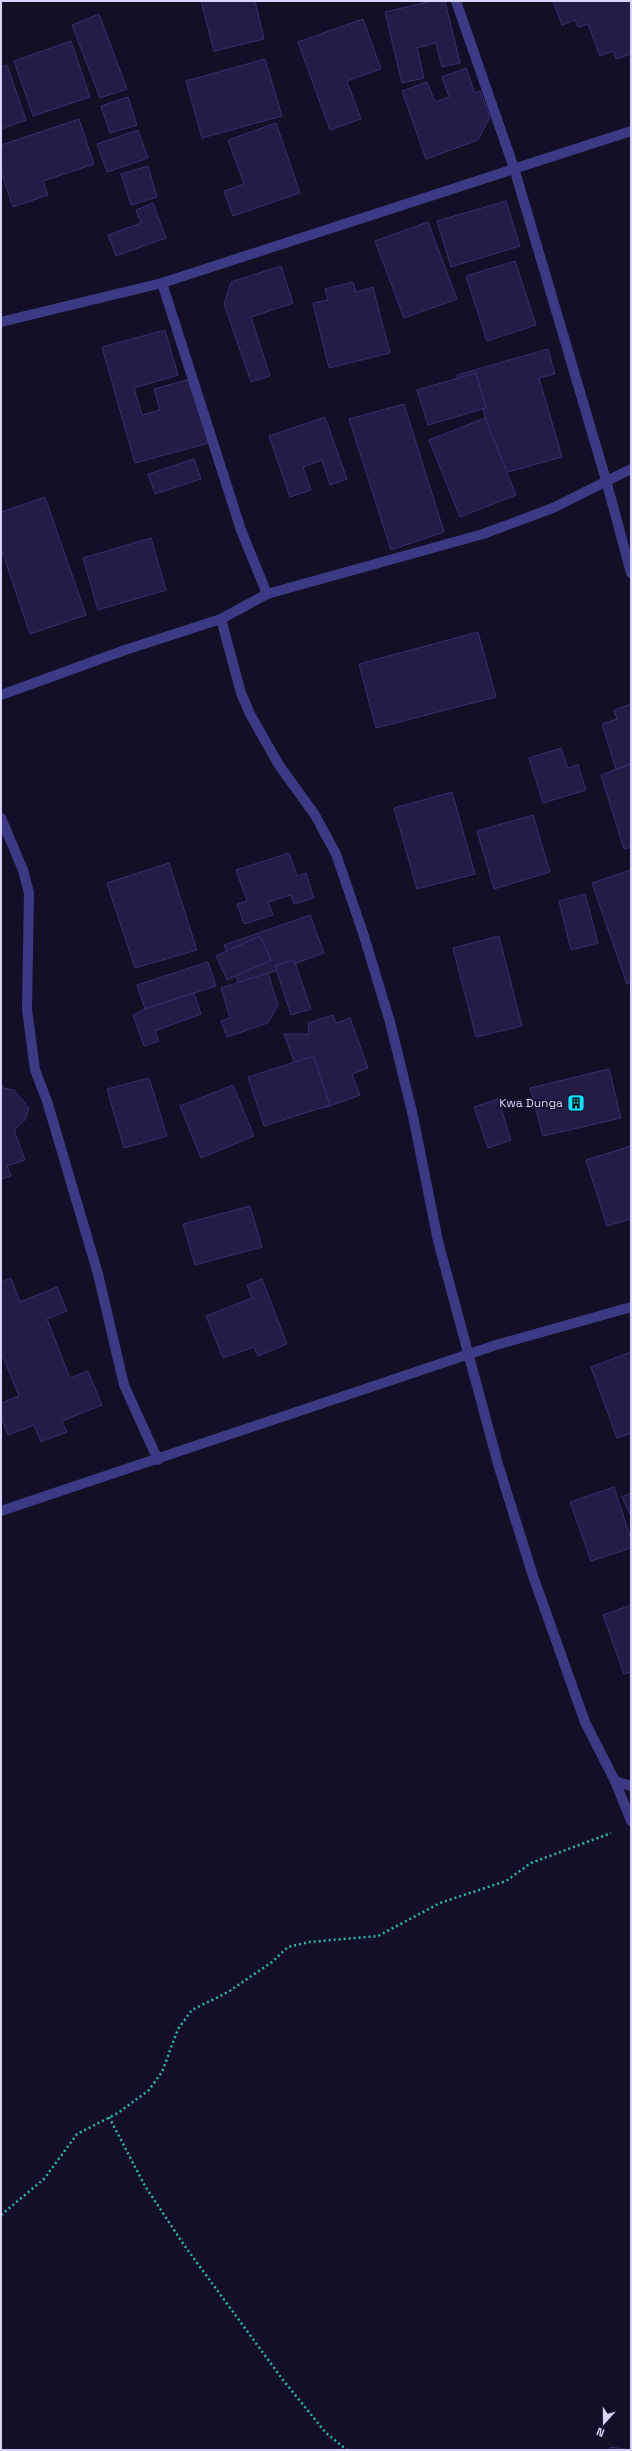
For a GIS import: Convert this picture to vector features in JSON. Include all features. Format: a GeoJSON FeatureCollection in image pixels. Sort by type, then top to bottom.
{"type":"FeatureCollection","features":[{"type":"Feature","properties":{"kind":"street"},"geometry":{"type":"LineString","coordinates":[[456,1],[514,168],[606,480],[631,573]]}},
{"type":"Feature","properties":{"kind":"street"},"geometry":{"type":"LineString","coordinates":[[1,322],[162,283],[631,130]]}},
{"type":"Feature","properties":{"kind":"street"},"geometry":{"type":"LineString","coordinates":[[162,283],[241,530],[268,594]]}},
{"type":"Feature","properties":{"kind":"street"},"geometry":{"type":"LineString","coordinates":[[1,695],[125,650],[221,619],[268,594],[483,534],[553,508],[606,480],[631,469]]}},
{"type":"Feature","properties":{"kind":"street"},"geometry":{"type":"LineString","coordinates":[[221,619],[241,693],[250,714],[279,765],[315,815],[333,848],[364,936],[390,1022],[413,1116],[438,1241],[498,1464],[534,1576],[585,1722],[615,1782],[631,1821]]}},
{"type":"Feature","properties":{"kind":"street"},"geometry":{"type":"LineString","coordinates":[[1,818],[23,870],[29,893],[27,1009],[35,1070],[47,1101],[98,1274],[124,1385],[158,1460]]}},
{"type":"Feature","properties":{"kind":"street"},"geometry":{"type":"LineString","coordinates":[[1,1511],[158,1460],[469,1354],[631,1307]]}},
{"type":"Feature","properties":{"kind":"street"},"geometry":{"type":"LineString","coordinates":[[615,1782],[631,1786]]}},
{"type":"Feature","properties":{"kind":"path"},"geometry":{"type":"LineString","coordinates":[[1,2215],[44,2179],[77,2134],[138,2099],[156,2082],[162,2072],[178,2029],[192,2010],[228,1992],[272,1962],[288,1947],[309,1942],[378,1936],[440,1903],[506,1881],[531,1863],[618,1831]]}},
{"type":"Feature","properties":{"kind":"path"},"geometry":{"type":"LineString","coordinates":[[109,2117],[145,2186],[184,2245],[283,2380],[326,2433],[347,2450]]}},
{"type":"Feature","properties":{"kind":"building"},"geometry":{"type":"Polygon","coordinates":[[[201,1],[255,1],[264,39],[214,51],[201,1]]]}},
{"type":"Feature","properties":{"kind":"building"},"geometry":{"type":"Polygon","coordinates":[[[432,1],[445,1],[460,63],[442,67],[436,43],[417,48],[424,78],[402,83],[385,12],[432,1]]]}},
{"type":"Feature","properties":{"kind":"building"},"geometry":{"type":"Polygon","coordinates":[[[553,1],[631,1],[631,54],[616,59],[613,51],[600,56],[588,24],[578,27],[575,20],[562,25],[553,1]]]}},
{"type":"Feature","properties":{"kind":"building"},"geometry":{"type":"Polygon","coordinates":[[[99,14],[127,89],[100,98],[72,25],[99,14]]]}},
{"type":"Feature","properties":{"kind":"building"},"geometry":{"type":"Polygon","coordinates":[[[363,19],[381,69],[347,81],[361,119],[330,130],[298,42],[363,19]]]}},
{"type":"Feature","properties":{"kind":"building"},"geometry":{"type":"Polygon","coordinates":[[[71,41],[90,97],[33,116],[14,61],[71,41]]]}},
{"type":"Feature","properties":{"kind":"building"},"geometry":{"type":"Polygon","coordinates":[[[265,59],[282,116],[202,138],[186,81],[265,59]]]}},
{"type":"Feature","properties":{"kind":"building"},"geometry":{"type":"Polygon","coordinates":[[[7,65],[26,120],[1,129],[1,67],[7,65]]]}},
{"type":"Feature","properties":{"kind":"building"},"geometry":{"type":"Polygon","coordinates":[[[466,68],[475,93],[480,91],[490,117],[478,140],[426,159],[402,91],[427,82],[435,102],[449,97],[442,77],[466,68]]]}},
{"type":"Feature","properties":{"kind":"building"},"geometry":{"type":"Polygon","coordinates":[[[128,97],[137,125],[110,133],[101,106],[128,97]]]}},
{"type":"Feature","properties":{"kind":"building"},"geometry":{"type":"Polygon","coordinates":[[[79,119],[94,164],[43,181],[48,195],[13,207],[1,171],[1,145],[79,119]]]}},
{"type":"Feature","properties":{"kind":"building"},"geometry":{"type":"Polygon","coordinates":[[[276,123],[300,193],[233,216],[224,191],[244,184],[228,140],[276,123]]]}},
{"type":"Feature","properties":{"kind":"building"},"geometry":{"type":"Polygon","coordinates":[[[138,130],[148,158],[107,172],[97,144],[138,130]]]}},
{"type":"Feature","properties":{"kind":"building"},"geometry":{"type":"Polygon","coordinates":[[[148,166],[157,197],[131,205],[121,174],[148,166]]]}},
{"type":"Feature","properties":{"kind":"building"},"geometry":{"type":"Polygon","coordinates":[[[506,201],[520,246],[451,267],[437,221],[506,201]]]}},
{"type":"Feature","properties":{"kind":"building"},"geometry":{"type":"Polygon","coordinates":[[[153,203],[166,238],[116,256],[108,235],[141,223],[136,210],[153,203]]]}},
{"type":"Feature","properties":{"kind":"building"},"geometry":{"type":"Polygon","coordinates":[[[428,222],[457,299],[404,318],[375,241],[428,222]]]}},
{"type":"Feature","properties":{"kind":"building"},"geometry":{"type":"Polygon","coordinates":[[[515,261],[536,325],[487,341],[466,276],[515,261]]]}},
{"type":"Feature","properties":{"kind":"building"},"geometry":{"type":"Polygon","coordinates":[[[281,266],[293,303],[251,317],[270,376],[251,382],[224,304],[231,282],[281,266]]]}},
{"type":"Feature","properties":{"kind":"building"},"geometry":{"type":"Polygon","coordinates":[[[353,282],[356,292],[373,287],[390,353],[329,368],[313,303],[328,300],[325,289],[353,282]]]}},
{"type":"Feature","properties":{"kind":"building"},"geometry":{"type":"Polygon","coordinates":[[[165,330],[178,375],[134,388],[142,415],[160,410],[154,389],[190,379],[209,443],[135,463],[102,347],[165,330]]]}},
{"type":"Feature","properties":{"kind":"building"},"geometry":{"type":"Polygon","coordinates":[[[548,349],[555,374],[539,378],[562,457],[501,474],[480,399],[464,403],[457,375],[548,349]]]}},
{"type":"Feature","properties":{"kind":"building"},"geometry":{"type":"Polygon","coordinates":[[[476,373],[486,408],[428,425],[417,390],[476,373]]]}},
{"type":"Feature","properties":{"kind":"building"},"geometry":{"type":"Polygon","coordinates":[[[404,404],[444,532],[391,550],[349,419],[404,404]]]}},
{"type":"Feature","properties":{"kind":"building"},"geometry":{"type":"Polygon","coordinates":[[[325,417],[347,479],[330,485],[322,460],[303,467],[311,490],[290,497],[269,436],[325,417]]]}},
{"type":"Feature","properties":{"kind":"building"},"geometry":{"type":"Polygon","coordinates":[[[485,418],[516,495],[460,517],[429,440],[485,418]]]}},
{"type":"Feature","properties":{"kind":"building"},"geometry":{"type":"Polygon","coordinates":[[[194,459],[201,479],[155,494],[148,474],[194,459]]]}},
{"type":"Feature","properties":{"kind":"building"},"geometry":{"type":"Polygon","coordinates":[[[45,497],[86,615],[30,634],[1,548],[1,512],[45,497]]]}},
{"type":"Feature","properties":{"kind":"building"},"geometry":{"type":"Polygon","coordinates":[[[151,538],[166,590],[98,610],[83,558],[151,538]]]}},
{"type":"Feature","properties":{"kind":"building"},"geometry":{"type":"Polygon","coordinates":[[[478,632],[496,697],[376,728],[359,664],[478,632]]]}},
{"type":"Feature","properties":{"kind":"building"},"geometry":{"type":"Polygon","coordinates":[[[631,704],[631,764],[616,769],[602,724],[617,719],[614,710],[631,704]]]}},
{"type":"Feature","properties":{"kind":"building"},"geometry":{"type":"Polygon","coordinates":[[[561,748],[568,768],[578,765],[586,790],[543,803],[529,758],[561,748]]]}},
{"type":"Feature","properties":{"kind":"building"},"geometry":{"type":"Polygon","coordinates":[[[631,764],[631,847],[624,849],[601,775],[631,764]]]}},
{"type":"Feature","properties":{"kind":"building"},"geometry":{"type":"Polygon","coordinates":[[[452,792],[475,874],[417,889],[394,808],[452,792]]]}},
{"type":"Feature","properties":{"kind":"building"},"geometry":{"type":"Polygon","coordinates":[[[533,815],[550,872],[494,889],[477,831],[533,815]]]}},
{"type":"Feature","properties":{"kind":"building"},"geometry":{"type":"Polygon","coordinates":[[[289,853],[297,876],[306,873],[314,898],[294,904],[291,895],[268,902],[273,915],[244,924],[237,904],[247,901],[236,870],[289,853]]]}},
{"type":"Feature","properties":{"kind":"building"},"geometry":{"type":"Polygon","coordinates":[[[169,863],[197,950],[135,968],[107,883],[169,863]]]}},
{"type":"Feature","properties":{"kind":"building"},"geometry":{"type":"Polygon","coordinates":[[[631,870],[631,983],[627,984],[592,883],[631,870]]]}},
{"type":"Feature","properties":{"kind":"building"},"geometry":{"type":"Polygon","coordinates":[[[585,894],[598,943],[571,950],[559,901],[585,894]]]}},
{"type":"Feature","properties":{"kind":"building"},"geometry":{"type":"Polygon","coordinates":[[[310,915],[324,953],[239,984],[224,945],[310,915]]]}},
{"type":"Feature","properties":{"kind":"building"},"geometry":{"type":"Polygon","coordinates":[[[260,936],[271,960],[227,980],[216,956],[260,936]]]}},
{"type":"Feature","properties":{"kind":"building"},"geometry":{"type":"Polygon","coordinates":[[[499,936],[522,1026],[476,1037],[453,948],[499,936]]]}},
{"type":"Feature","properties":{"kind":"building"},"geometry":{"type":"Polygon","coordinates":[[[294,960],[311,1009],[291,1015],[275,966],[294,960]]]}},
{"type":"Feature","properties":{"kind":"building"},"geometry":{"type":"Polygon","coordinates":[[[208,962],[216,986],[145,1009],[137,985],[208,962]]]}},
{"type":"Feature","properties":{"kind":"building"},"geometry":{"type":"Polygon","coordinates":[[[268,973],[278,1005],[268,1023],[227,1037],[221,1021],[230,1018],[221,988],[268,973]]]}},
{"type":"Feature","properties":{"kind":"building"},"geometry":{"type":"Polygon","coordinates":[[[194,993],[201,1014],[155,1031],[159,1041],[144,1046],[133,1015],[145,1009],[194,993]]]}},
{"type":"Feature","properties":{"kind":"building"},"geometry":{"type":"Polygon","coordinates":[[[333,1015],[336,1023],[350,1018],[368,1068],[352,1074],[360,1095],[324,1108],[322,1099],[309,1103],[284,1034],[309,1034],[308,1023],[333,1015]]]}},
{"type":"Feature","properties":{"kind":"building"},"geometry":{"type":"Polygon","coordinates":[[[314,1056],[330,1105],[264,1126],[248,1077],[314,1056]]]}},
{"type":"Feature","properties":{"kind":"building","name":"Kwa Dunga"},"geometry":{"type":"Polygon","coordinates":[[[609,1069],[621,1118],[543,1136],[530,1088],[609,1069]]]}},
{"type":"Feature","properties":{"kind":"building"},"geometry":{"type":"Polygon","coordinates":[[[149,1078],[167,1136],[124,1148],[107,1089],[149,1078]]]}},
{"type":"Feature","properties":{"kind":"building"},"geometry":{"type":"Polygon","coordinates":[[[1,1083],[3,1088],[14,1090],[29,1108],[25,1120],[14,1130],[25,1160],[7,1166],[11,1176],[1,1179],[1,1083]]]}},
{"type":"Feature","properties":{"kind":"building"},"geometry":{"type":"Polygon","coordinates":[[[233,1085],[254,1136],[201,1158],[180,1106],[233,1085]]]}},
{"type":"Feature","properties":{"kind":"building"},"geometry":{"type":"Polygon","coordinates":[[[498,1099],[511,1140],[488,1148],[474,1107],[498,1099]]]}},
{"type":"Feature","properties":{"kind":"building"},"geometry":{"type":"Polygon","coordinates":[[[631,1146],[631,1219],[607,1226],[586,1160],[631,1146]]]}},
{"type":"Feature","properties":{"kind":"building"},"geometry":{"type":"Polygon","coordinates":[[[250,1206],[262,1247],[195,1265],[183,1224],[250,1206]]]}},
{"type":"Feature","properties":{"kind":"building"},"geometry":{"type":"Polygon","coordinates":[[[11,1278],[20,1302],[57,1287],[67,1311],[47,1319],[70,1378],[88,1371],[102,1405],[62,1421],[67,1432],[41,1442],[34,1425],[8,1435],[1,1416],[1,1403],[19,1396],[1,1352],[1,1282],[11,1278]]]}},
{"type":"Feature","properties":{"kind":"building"},"geometry":{"type":"Polygon","coordinates":[[[262,1279],[287,1344],[258,1356],[254,1347],[223,1358],[206,1316],[252,1298],[247,1285],[262,1279]]]}},
{"type":"Feature","properties":{"kind":"building"},"geometry":{"type":"Polygon","coordinates":[[[631,1352],[631,1433],[617,1438],[591,1367],[631,1352]]]}},
{"type":"Feature","properties":{"kind":"building"},"geometry":{"type":"Polygon","coordinates":[[[614,1487],[631,1539],[631,1548],[591,1561],[570,1502],[614,1487]]]}},
{"type":"Feature","properties":{"kind":"building"},"geometry":{"type":"Polygon","coordinates":[[[631,1493],[631,1517],[622,1497],[631,1493]]]}},
{"type":"Feature","properties":{"kind":"building"},"geometry":{"type":"Polygon","coordinates":[[[631,1605],[631,1672],[624,1674],[603,1615],[631,1605]]]}},
{"type":"Feature","properties":{"kind":"building"},"geometry":{"type":"Polygon","coordinates":[[[610,2447],[631,2450],[609,2450],[610,2447]]]}},
{"type":"Feature","properties":{"kind":"place","name":"Kwa Dunga"},"geometry":{"type":"Point","coordinates":[576,1103]}}]}
